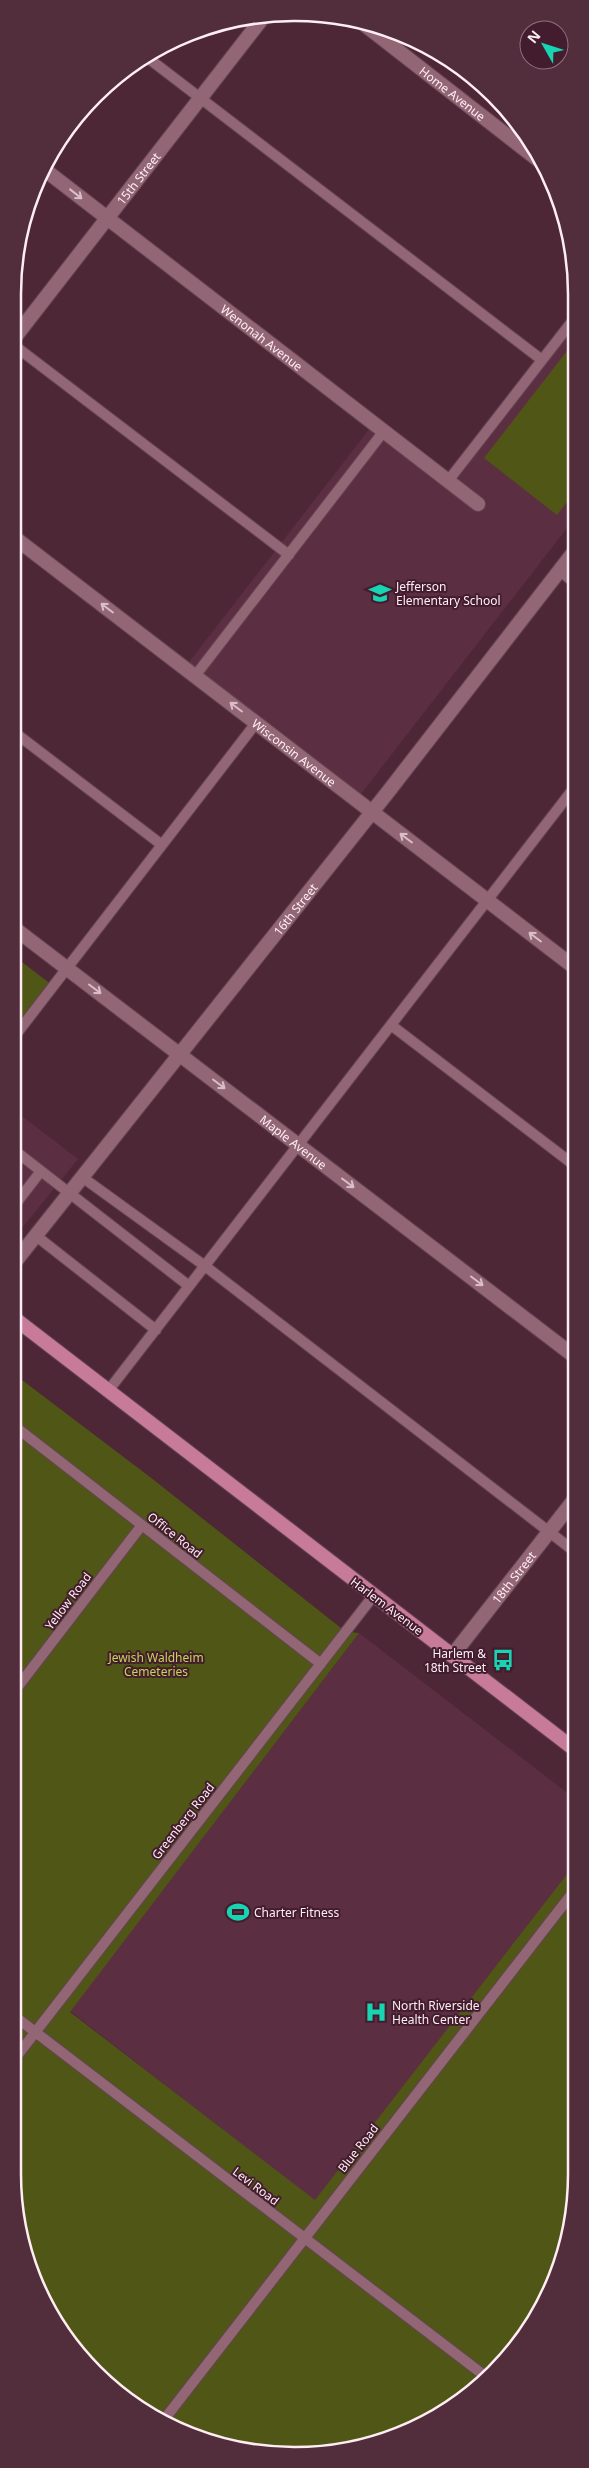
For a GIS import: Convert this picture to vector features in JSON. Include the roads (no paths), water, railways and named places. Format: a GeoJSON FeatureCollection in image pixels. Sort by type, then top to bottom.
{"type":"FeatureCollection","features":[{"type":"Feature","properties":{"kind":"main road","name":"Harlem Avenue"},"geometry":{"type":"LineString","coordinates":[[21,1323],[568,1744]]}},
{"type":"Feature","properties":{"kind":"street","name":"15th Street"},"geometry":{"type":"LineString","coordinates":[[21,328],[258,24]]}},
{"type":"Feature","properties":{"kind":"street","name":"Home Avenue"},"geometry":{"type":"LineString","coordinates":[[378,35],[526,150]]}},
{"type":"Feature","properties":{"kind":"street","name":"Wenonah Avenue"},"geometry":{"type":"LineString","coordinates":[[49,173],[478,504]]}},
{"type":"Feature","properties":{"kind":"street","name":"Wisconsin Avenue"},"geometry":{"type":"LineString","coordinates":[[21,543],[568,962]]}},
{"type":"Feature","properties":{"kind":"street","name":"16th Street"},"geometry":{"type":"LineString","coordinates":[[21,1254],[372,812],[568,560]]}},
{"type":"Feature","properties":{"kind":"street"},"geometry":{"type":"LineString","coordinates":[[561,570],[568,575]]}},
{"type":"Feature","properties":{"kind":"street","name":"Maple Avenue"},"geometry":{"type":"LineString","coordinates":[[21,933],[568,1351]]}},
{"type":"Feature","properties":{"kind":"street","name":"18th Street"},"geometry":{"type":"LineString","coordinates":[[452,1656],[568,1508]]}},
{"type":"Feature","properties":{"kind":"lane"},"geometry":{"type":"LineString","coordinates":[[152,61],[542,360]]}},
{"type":"Feature","properties":{"kind":"lane"},"geometry":{"type":"LineString","coordinates":[[448,480],[568,327]]}},
{"type":"Feature","properties":{"kind":"lane"},"geometry":{"type":"LineString","coordinates":[[21,351],[288,554]]}},
{"type":"Feature","properties":{"kind":"lane"},"geometry":{"type":"LineString","coordinates":[[195,676],[384,431]]}},
{"type":"Feature","properties":{"kind":"lane"},"geometry":{"type":"LineString","coordinates":[[21,1028],[256,723]]}},
{"type":"Feature","properties":{"kind":"lane"},"geometry":{"type":"LineString","coordinates":[[21,737],[162,846]]}},
{"type":"Feature","properties":{"kind":"lane"},"geometry":{"type":"LineString","coordinates":[[108,1391],[568,796]]}},
{"type":"Feature","properties":{"kind":"lane"},"geometry":{"type":"LineString","coordinates":[[391,1025],[568,1160]]}},
{"type":"Feature","properties":{"kind":"lane"},"geometry":{"type":"LineString","coordinates":[[21,1155],[189,1286]]}},
{"type":"Feature","properties":{"kind":"lane"},"geometry":{"type":"LineString","coordinates":[[21,1197],[41,1171]]}},
{"type":"Feature","properties":{"kind":"lane"},"geometry":{"type":"LineString","coordinates":[[82,1177],[205,1266],[568,1546]]}},
{"type":"Feature","properties":{"kind":"lane"},"geometry":{"type":"LineString","coordinates":[[35,1235],[156,1330]]}},
{"type":"Feature","properties":{"kind":"lane","name":"Office Road"},"geometry":{"type":"LineString","coordinates":[[21,1430],[321,1664]]}},
{"type":"Feature","properties":{"kind":"lane","name":"Yellow Road"},"geometry":{"type":"LineString","coordinates":[[21,1682],[142,1525]]}},
{"type":"Feature","properties":{"kind":"lane","name":"Greenberg Road"},"geometry":{"type":"LineString","coordinates":[[21,2051],[374,1595]]}},
{"type":"Feature","properties":{"kind":"lane","name":"Blue Road"},"geometry":{"type":"LineString","coordinates":[[167,2415],[568,1899]]}},
{"type":"Feature","properties":{"kind":"lane","name":"Levi Road"},"geometry":{"type":"LineString","coordinates":[[21,2021],[481,2373]]}},
{"type":"Feature","properties":{"kind":"place","name":"Jefferson Elementary School"},"geometry":{"type":"Point","coordinates":[380,593]}},
{"type":"Feature","properties":{"kind":"place","name":"Harlem & 18th Street"},"geometry":{"type":"Point","coordinates":[503,1660]}},
{"type":"Feature","properties":{"kind":"place","name":"Charter Fitness"},"geometry":{"type":"Point","coordinates":[238,1912]}},
{"type":"Feature","properties":{"kind":"place","name":"North Riverside Health Center"},"geometry":{"type":"Point","coordinates":[376,2012]}},
{"type":"Feature","properties":{"kind":"park label","name":"Jewish Waldheim Cemeteries"},"geometry":{"type":"Point","coordinates":[156,1664]}}]}
